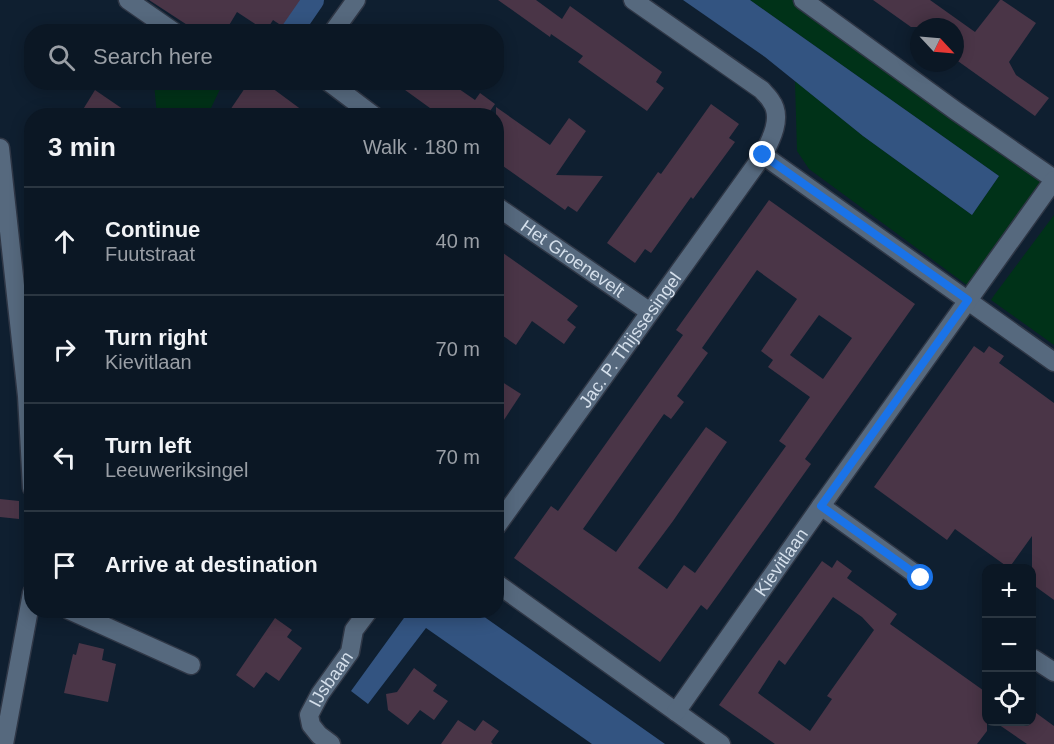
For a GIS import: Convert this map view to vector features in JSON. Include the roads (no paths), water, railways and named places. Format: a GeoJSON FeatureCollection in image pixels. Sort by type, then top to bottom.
{"type":"FeatureCollection","features":[{"type":"Feature","properties":{"kind":"street"},"geometry":{"type":"LineString","coordinates":[[128,0],[162,24]]}},
{"type":"Feature","properties":{"kind":"street"},"geometry":{"type":"LineString","coordinates":[[339,24],[356,0]]}},
{"type":"Feature","properties":{"kind":"street","name":"Jac. P. Thijssesingel"},"geometry":{"type":"LineString","coordinates":[[504,516],[763,155],[777,121],[773,103],[762,90],[633,0]]}},
{"type":"Feature","properties":{"kind":"street"},"geometry":{"type":"LineString","coordinates":[[803,0],[1054,179]]}},
{"type":"Feature","properties":{"kind":"street"},"geometry":{"type":"LineString","coordinates":[[340,90],[363,108]]}},
{"type":"Feature","properties":{"kind":"street"},"geometry":{"type":"LineString","coordinates":[[0,147],[24,368]]}},
{"type":"Feature","properties":{"kind":"street"},"geometry":{"type":"LineString","coordinates":[[763,155],[1054,362]]}},
{"type":"Feature","properties":{"kind":"street","name":"Kievitlaan"},"geometry":{"type":"LineString","coordinates":[[676,712],[1054,179]]}},
{"type":"Feature","properties":{"kind":"street","name":"Het Groenevelt"},"geometry":{"type":"LineString","coordinates":[[504,212],[650,312]]}},
{"type":"Feature","properties":{"kind":"street"},"geometry":{"type":"LineString","coordinates":[[821,506],[921,578]]}},
{"type":"Feature","properties":{"kind":"street"},"geometry":{"type":"LineString","coordinates":[[504,589],[721,744]]}},
{"type":"Feature","properties":{"kind":"street"},"geometry":{"type":"LineString","coordinates":[[4,744],[27,618]]}},
{"type":"Feature","properties":{"kind":"street"},"geometry":{"type":"LineString","coordinates":[[87,618],[191,665]]}},
{"type":"Feature","properties":{"kind":"street","name":"IJsbaan"},"geometry":{"type":"LineString","coordinates":[[331,744],[318,735],[311,725],[309,715],[320,694],[350,652],[354,630],[363,618]]}},
{"type":"Feature","properties":{"kind":"street"},"geometry":{"type":"LineString","coordinates":[[1036,659],[1054,672]]}},
{"type":"Feature","properties":{"kind":"water"},"geometry":{"type":"Polygon","coordinates":[[[683,0],[750,0],[999,176],[972,215],[863,136],[765,57],[683,0]]]}},
{"type":"Feature","properties":{"kind":"water"},"geometry":{"type":"Polygon","coordinates":[[[404,618],[486,618],[665,744],[592,744],[426,628],[368,704],[351,691],[404,618]]]}},
{"type":"Feature","properties":{"kind":"waterway"},"geometry":{"type":"LineString","coordinates":[[296,24],[312,0]]}}]}
